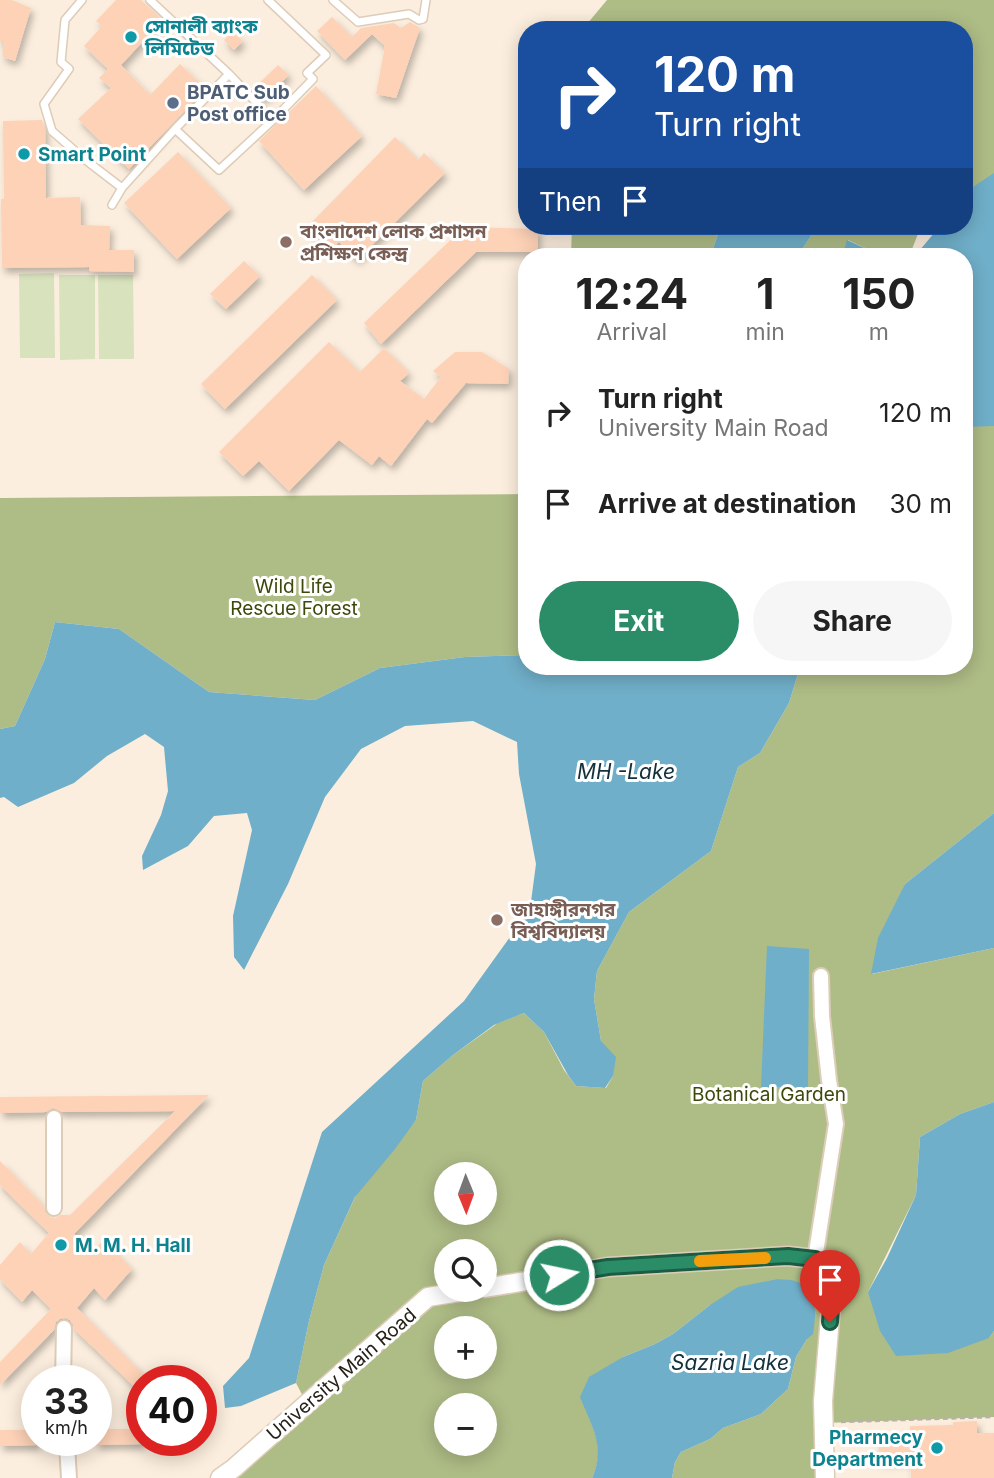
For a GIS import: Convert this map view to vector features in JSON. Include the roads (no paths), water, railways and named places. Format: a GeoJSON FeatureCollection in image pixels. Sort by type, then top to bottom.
{"type":"FeatureCollection","features":[{"type":"Feature","properties":{"kind":"street"},"geometry":{"type":"LineString","coordinates":[[821,976],[827,1068],[836,1124],[815,1259],[832,1294],[823,1401],[825,1478]]}},
{"type":"Feature","properties":{"kind":"street"},"geometry":{"type":"LineString","coordinates":[[54,1118],[54,1208]]}},
{"type":"Feature","properties":{"kind":"street"},"geometry":{"type":"LineString","coordinates":[[497,1286],[608,1267],[788,1256],[815,1259]]}},
{"type":"Feature","properties":{"kind":"street","name":"University Main Road"},"geometry":{"type":"LineString","coordinates":[[220,1478],[428,1297],[434,1296]]}},
{"type":"Feature","properties":{"kind":"street"},"geometry":{"type":"LineString","coordinates":[[64,1328],[64,1365]]}},
{"type":"Feature","properties":{"kind":"street"},"geometry":{"type":"LineString","coordinates":[[68,1456],[69,1478]]}},
{"type":"Feature","properties":{"kind":"lane"},"geometry":{"type":"LineString","coordinates":[[82,0],[65,20],[61,62],[69,69],[44,104],[52,131],[83,159],[122,188]]}},
{"type":"Feature","properties":{"kind":"lane"},"geometry":{"type":"LineString","coordinates":[[150,0],[229,74],[273,120]]}},
{"type":"Feature","properties":{"kind":"lane"},"geometry":{"type":"LineString","coordinates":[[175,130],[219,170],[313,79],[307,74],[326,54],[268,0]]}},
{"type":"Feature","properties":{"kind":"lane"},"geometry":{"type":"LineString","coordinates":[[333,0],[358,22],[409,14],[419,20],[423,19],[426,0]]}},
{"type":"Feature","properties":{"kind":"lane"},"geometry":{"type":"LineString","coordinates":[[112,205],[122,188],[229,74]]}},
{"type":"Feature","properties":{"kind":"water"},"geometry":{"type":"Polygon","coordinates":[[[994,173],[994,426],[973,427],[973,248],[922,248],[932,235],[973,235],[973,188],[994,173]]]}},
{"type":"Feature","properties":{"kind":"water"},"geometry":{"type":"Polygon","coordinates":[[[718,235],[811,236],[803,248],[713,248],[718,235]]]}},
{"type":"Feature","properties":{"kind":"water"},"geometry":{"type":"Polygon","coordinates":[[[847,240],[864,248],[845,248],[847,240]]]}},
{"type":"Feature","properties":{"kind":"water","name":"MH -Lake"},"geometry":{"type":"Polygon","coordinates":[[[55,622],[119,629],[209,692],[315,700],[380,668],[465,657],[518,655],[518,675],[798,675],[789,703],[760,753],[738,767],[711,851],[629,912],[597,971],[594,999],[601,1041],[616,1057],[613,1076],[605,1088],[576,1086],[544,1032],[524,1013],[494,1025],[423,1081],[416,1120],[355,1197],[324,1265],[296,1383],[241,1406],[225,1408],[223,1386],[249,1358],[322,1132],[464,1001],[530,909],[536,864],[519,774],[517,742],[473,721],[405,726],[361,749],[325,797],[288,884],[244,970],[234,957],[233,916],[252,830],[247,813],[214,816],[188,846],[143,870],[142,856],[161,815],[168,791],[164,747],[145,734],[107,756],[74,783],[18,807],[4,797],[0,798],[0,729],[15,726],[45,659],[55,622]]]}},
{"type":"Feature","properties":{"kind":"water"},"geometry":{"type":"Polygon","coordinates":[[[994,813],[994,948],[871,974],[878,938],[905,884],[994,813]]]}},
{"type":"Feature","properties":{"kind":"water"},"geometry":{"type":"Polygon","coordinates":[[[767,946],[809,949],[808,1087],[761,1087],[767,946]]]}},
{"type":"Feature","properties":{"kind":"water"},"geometry":{"type":"Polygon","coordinates":[[[994,1102],[994,1331],[989,1338],[948,1353],[896,1356],[880,1331],[868,1292],[916,1195],[920,1137],[960,1114],[994,1102]]]}},
{"type":"Feature","properties":{"kind":"water","name":"Sazria Lake"},"geometry":{"type":"Polygon","coordinates":[[[778,1279],[793,1280],[803,1285],[812,1296],[815,1311],[813,1334],[796,1357],[788,1389],[761,1414],[723,1428],[710,1439],[681,1452],[675,1462],[672,1478],[592,1478],[598,1447],[580,1397],[589,1377],[623,1357],[673,1334],[738,1287],[778,1279]]]}},
{"type":"Feature","properties":{"kind":"place","name":"সোনালী ব্যাংক লিমিটেড"},"geometry":{"type":"Point","coordinates":[131,37]}},
{"type":"Feature","properties":{"kind":"place","name":"BPATC Sub Post office"},"geometry":{"type":"Point","coordinates":[173,103]}},
{"type":"Feature","properties":{"kind":"place","name":"Smart Point"},"geometry":{"type":"Point","coordinates":[24,154]}},
{"type":"Feature","properties":{"kind":"place","name":"বাংলাদেশ লোক প্রশাসন প্রশিক্ষণ কেন্দ্র"},"geometry":{"type":"Point","coordinates":[286,242]}},
{"type":"Feature","properties":{"kind":"place","name":"জাহাঙ্গীরনগর বিশ্ববিদ্যালয়"},"geometry":{"type":"Point","coordinates":[497,920]}},
{"type":"Feature","properties":{"kind":"place","name":"M. M. H. Hall"},"geometry":{"type":"Point","coordinates":[61,1245]}},
{"type":"Feature","properties":{"kind":"place","name":"Pharmecy Department"},"geometry":{"type":"Point","coordinates":[937,1448]}},
{"type":"Feature","properties":{"kind":"park label","name":"Wild Life Rescue Forest"},"geometry":{"type":"Point","coordinates":[294,597]}},
{"type":"Feature","properties":{"kind":"park label","name":"Botanical Garden"},"geometry":{"type":"Point","coordinates":[769,1094]}}]}
